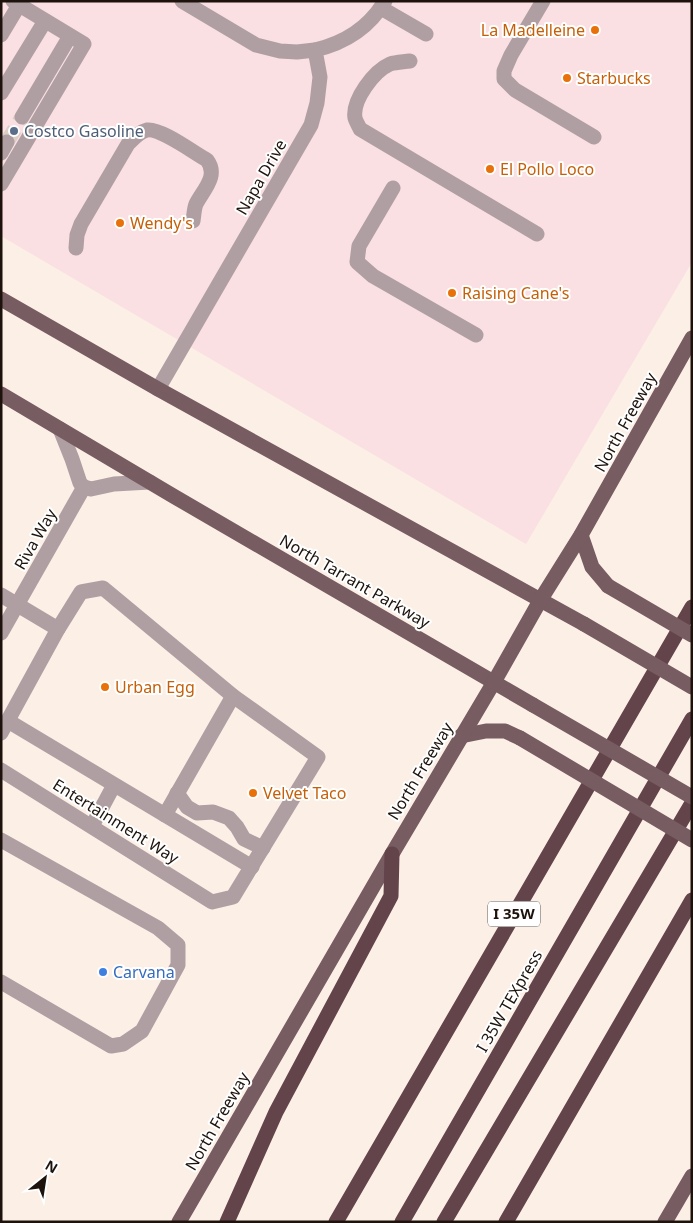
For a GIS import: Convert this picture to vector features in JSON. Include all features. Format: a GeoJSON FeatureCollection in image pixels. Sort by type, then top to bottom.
{"type":"FeatureCollection","features":[{"type":"Feature","properties":{"kind":"highway","name":"I 35W"},"geometry":{"type":"LineString","coordinates":[[336,1222],[692,607]]}},
{"type":"Feature","properties":{"kind":"highway","name":"I 35W TEXpress"},"geometry":{"type":"LineString","coordinates":[[402,1222],[692,719]]}},
{"type":"Feature","properties":{"kind":"highway"},"geometry":{"type":"LineString","coordinates":[[444,1222],[692,803]]}},
{"type":"Feature","properties":{"kind":"highway"},"geometry":{"type":"LineString","coordinates":[[227,1222],[276,1112],[391,896],[392,854]]}},
{"type":"Feature","properties":{"kind":"highway"},"geometry":{"type":"LineString","coordinates":[[506,1222],[692,900]]}},
{"type":"Feature","properties":{"kind":"main road"},"geometry":{"type":"LineString","coordinates":[[1,299],[158,389],[540,599],[692,687]]}},
{"type":"Feature","properties":{"kind":"main road","name":"North Freeway"},"geometry":{"type":"LineString","coordinates":[[179,1222],[494,682],[540,599],[581,535],[692,338]]}},
{"type":"Feature","properties":{"kind":"main road","name":"North Tarrant Parkway"},"geometry":{"type":"LineString","coordinates":[[1,394],[692,797]]}},
{"type":"Feature","properties":{"kind":"main road"},"geometry":{"type":"LineString","coordinates":[[581,535],[592,567],[608,586],[692,635]]}},
{"type":"Feature","properties":{"kind":"main road"},"geometry":{"type":"LineString","coordinates":[[461,736],[505,731],[520,738],[692,840]]}},
{"type":"Feature","properties":{"kind":"main road"},"geometry":{"type":"LineString","coordinates":[[665,1222],[692,1176]]}},
{"type":"Feature","properties":{"kind":"street"},"geometry":{"type":"LineString","coordinates":[[182,1],[256,45],[280,51],[297,52],[332,46],[368,25],[383,5],[426,34]]}},
{"type":"Feature","properties":{"kind":"street"},"geometry":{"type":"LineString","coordinates":[[543,1],[511,55],[504,71],[504,79],[515,90],[594,137]]}},
{"type":"Feature","properties":{"kind":"street"},"geometry":{"type":"LineString","coordinates":[[1,35],[16,3],[84,44],[1,184]]}},
{"type":"Feature","properties":{"kind":"street"},"geometry":{"type":"LineString","coordinates":[[1,93],[45,21]]}},
{"type":"Feature","properties":{"kind":"street"},"geometry":{"type":"LineString","coordinates":[[22,117],[70,36]]}},
{"type":"Feature","properties":{"kind":"street","name":"Napa Drive"},"geometry":{"type":"LineString","coordinates":[[158,389],[311,126],[317,102],[320,76],[315,50]]}},
{"type":"Feature","properties":{"kind":"street"},"geometry":{"type":"LineString","coordinates":[[410,61],[392,63],[379,70],[365,87],[358,102],[355,117],[360,129],[537,234]]}},
{"type":"Feature","properties":{"kind":"street"},"geometry":{"type":"LineString","coordinates":[[76,248],[82,224],[128,144],[138,134],[148,130],[158,132],[207,160],[210,164],[212,172],[209,182],[195,206],[193,221]]}},
{"type":"Feature","properties":{"kind":"street"},"geometry":{"type":"LineString","coordinates":[[393,188],[359,246],[357,262],[373,276],[476,335]]}},
{"type":"Feature","properties":{"kind":"street"},"geometry":{"type":"LineString","coordinates":[[60,429],[80,483],[84,487],[91,489],[114,484],[150,482]]}},
{"type":"Feature","properties":{"kind":"street","name":"Riva Way"},"geometry":{"type":"LineString","coordinates":[[1,634],[84,487]]}},
{"type":"Feature","properties":{"kind":"street"},"geometry":{"type":"LineString","coordinates":[[103,588],[233,696],[318,757],[252,867],[114,785],[4,727],[58,629],[81,592],[103,588]]}},
{"type":"Feature","properties":{"kind":"street"},"geometry":{"type":"LineString","coordinates":[[1,595],[58,629]]}},
{"type":"Feature","properties":{"kind":"street"},"geometry":{"type":"LineString","coordinates":[[165,815],[233,696]]}},
{"type":"Feature","properties":{"kind":"street","name":"Entertainment Way"},"geometry":{"type":"LineString","coordinates":[[1,770],[212,902],[233,897],[252,867]]}},
{"type":"Feature","properties":{"kind":"street"},"geometry":{"type":"LineString","coordinates":[[92,826],[114,785]]}},
{"type":"Feature","properties":{"kind":"street"},"geometry":{"type":"LineString","coordinates":[[178,793],[186,807],[197,813],[213,812],[228,818],[238,827],[244,839],[263,848]]}},
{"type":"Feature","properties":{"kind":"street"},"geometry":{"type":"LineString","coordinates":[[1,840],[158,928],[178,945],[178,965],[142,1031],[123,1044],[111,1046],[1,982]]}},
{"type":"Feature","properties":{"kind":"shaded area"},"geometry":{"type":"Polygon","coordinates":[[[1,1],[692,1],[692,262],[526,544],[1,236],[1,1]]]}},
{"type":"Feature","properties":{"kind":"tunnel"},"geometry":{"type":"LineString","coordinates":[[7,142],[22,117]]}},
{"type":"Feature","properties":{"kind":"place","name":"La Madelleine"},"geometry":{"type":"Point","coordinates":[595,30]}},
{"type":"Feature","properties":{"kind":"place","name":"Starbucks"},"geometry":{"type":"Point","coordinates":[567,78]}},
{"type":"Feature","properties":{"kind":"place","name":"Costco Gasoline"},"geometry":{"type":"Point","coordinates":[14,131]}},
{"type":"Feature","properties":{"kind":"place","name":"El Pollo Loco"},"geometry":{"type":"Point","coordinates":[490,169]}},
{"type":"Feature","properties":{"kind":"place","name":"Wendy's"},"geometry":{"type":"Point","coordinates":[120,223]}},
{"type":"Feature","properties":{"kind":"place","name":"Raising Cane's"},"geometry":{"type":"Point","coordinates":[452,293]}},
{"type":"Feature","properties":{"kind":"place","name":"Urban Egg"},"geometry":{"type":"Point","coordinates":[105,687]}},
{"type":"Feature","properties":{"kind":"place","name":"Velvet Taco"},"geometry":{"type":"Point","coordinates":[253,793]}},
{"type":"Feature","properties":{"kind":"place","name":"Carvana"},"geometry":{"type":"Point","coordinates":[103,972]}}]}
